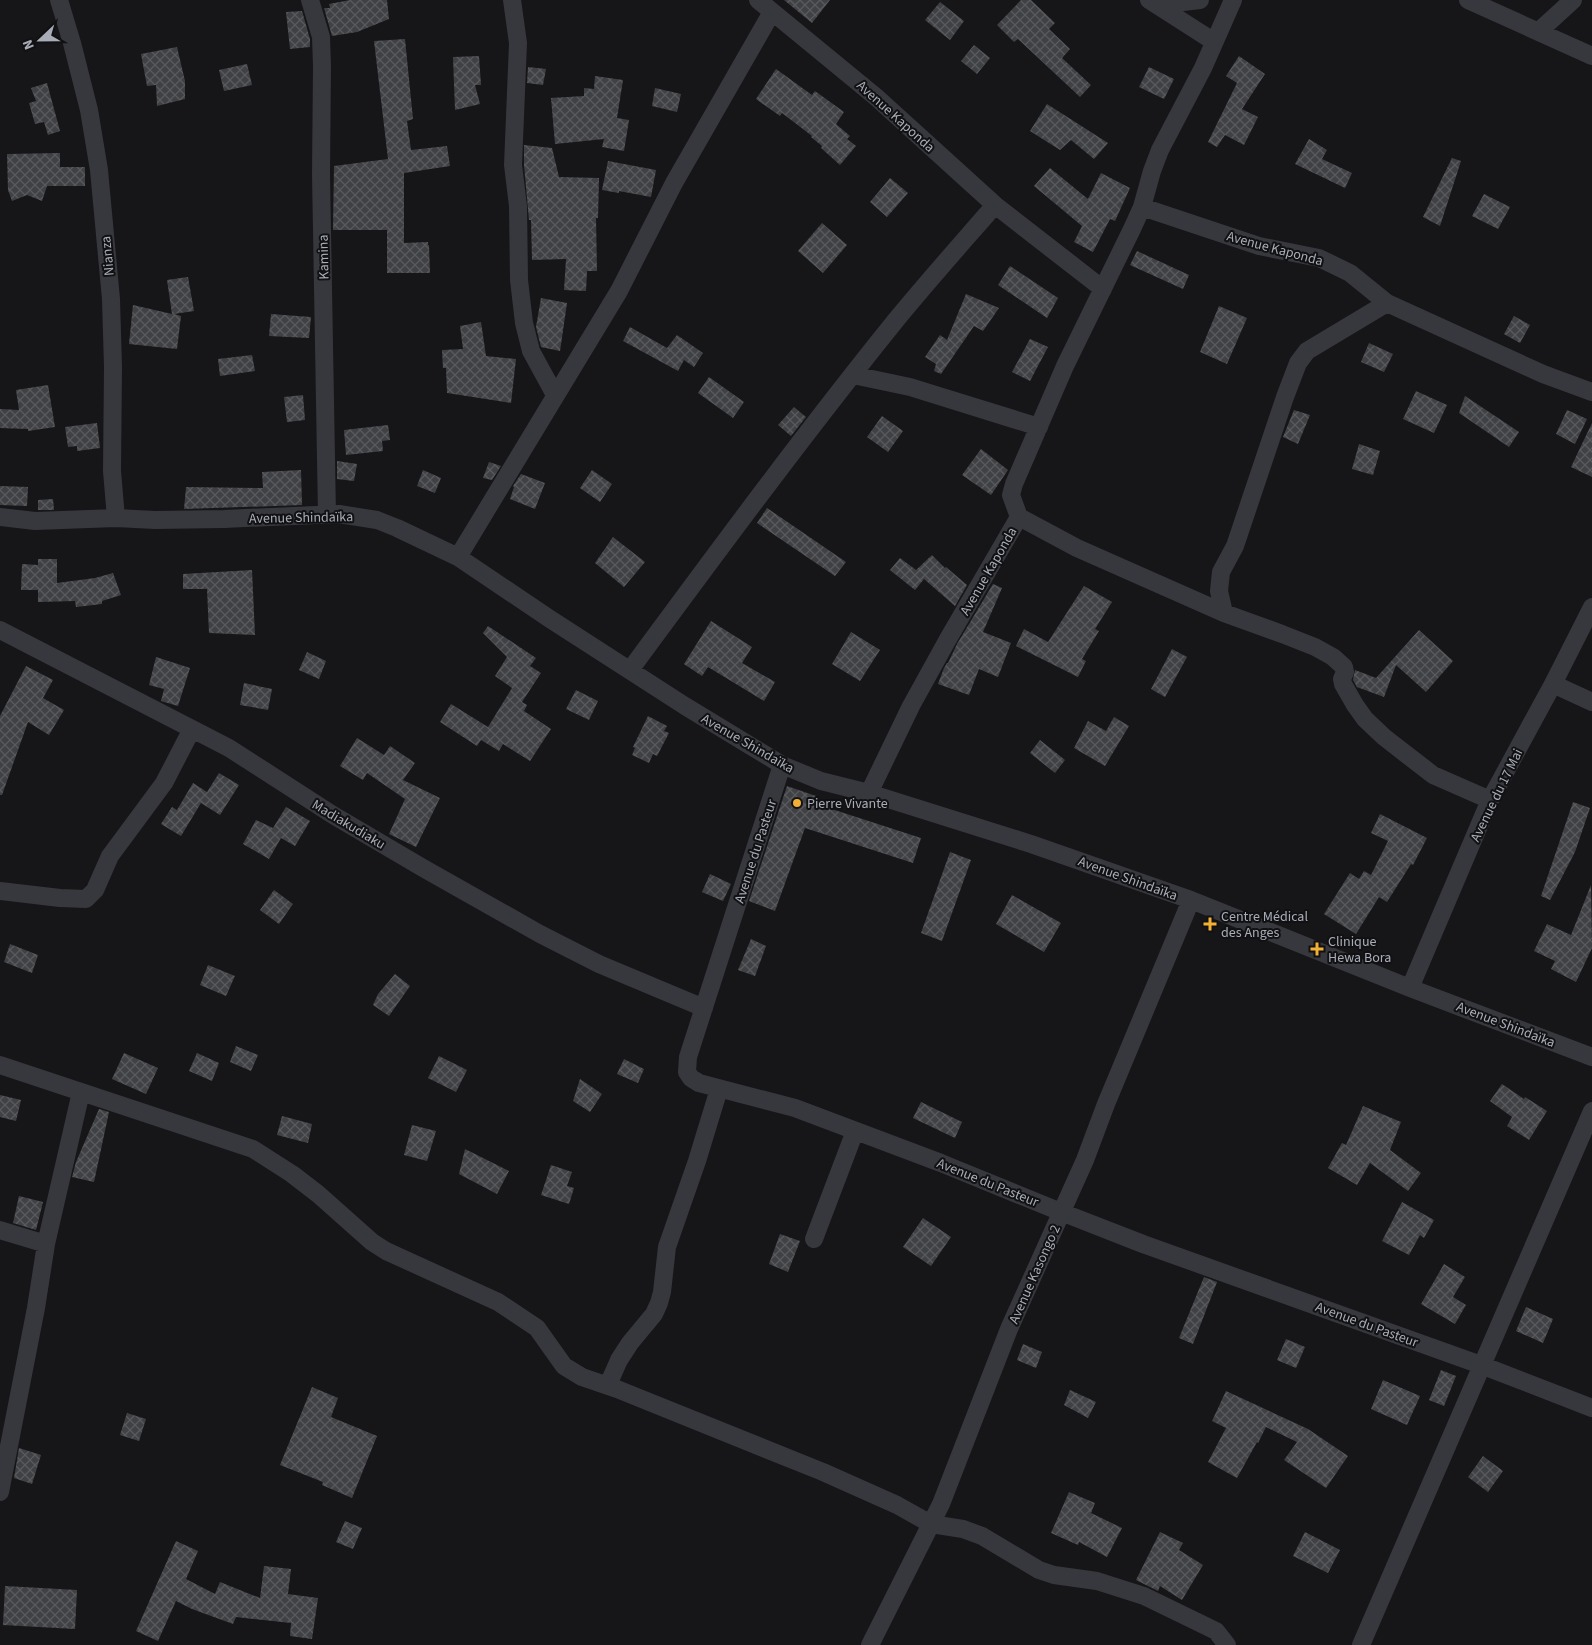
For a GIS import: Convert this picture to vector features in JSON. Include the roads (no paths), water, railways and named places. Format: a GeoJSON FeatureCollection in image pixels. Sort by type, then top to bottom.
{"type":"FeatureCollection","features":[{"type":"Feature","properties":{"kind":"street","name":"Nianza"},"geometry":{"type":"LineString","coordinates":[[58,0],[72,43],[89,110],[99,170],[111,299],[112,471],[116,518]]}},
{"type":"Feature","properties":{"kind":"street","name":"Kamina"},"geometry":{"type":"LineString","coordinates":[[310,0],[321,37],[322,66],[321,174],[327,515]]}},
{"type":"Feature","properties":{"kind":"street"},"geometry":{"type":"LineString","coordinates":[[512,0],[518,43],[513,165],[518,206],[520,289],[524,323],[531,351],[555,395]]}},
{"type":"Feature","properties":{"kind":"street","name":"Avenue Kaponda"},"geometry":{"type":"LineString","coordinates":[[758,0],[876,97],[995,205],[1103,289]]}},
{"type":"Feature","properties":{"kind":"street"},"geometry":{"type":"LineString","coordinates":[[1149,0],[1183,2],[1200,0]]}},
{"type":"Feature","properties":{"kind":"street"},"geometry":{"type":"LineString","coordinates":[[1149,0],[1213,41]]}},
{"type":"Feature","properties":{"kind":"street"},"geometry":{"type":"LineString","coordinates":[[1142,207],[1160,150],[1203,68],[1213,41],[1233,0]]}},
{"type":"Feature","properties":{"kind":"street"},"geometry":{"type":"LineString","coordinates":[[1468,0],[1592,56]]}},
{"type":"Feature","properties":{"kind":"street"},"geometry":{"type":"LineString","coordinates":[[1538,32],[1573,0]]}},
{"type":"Feature","properties":{"kind":"street"},"geometry":{"type":"LineString","coordinates":[[458,557],[619,291],[674,183],[772,12]]}},
{"type":"Feature","properties":{"kind":"street"},"geometry":{"type":"LineString","coordinates":[[630,670],[766,486],[853,375],[897,319],[995,205]]}},
{"type":"Feature","properties":{"kind":"street","name":"Avenue Kaponda"},"geometry":{"type":"LineString","coordinates":[[869,793],[943,648],[1019,517],[1012,501],[1012,490],[1080,333],[1142,207],[1259,246],[1319,258],[1350,273],[1387,303],[1543,374],[1592,392]]}},
{"type":"Feature","properties":{"kind":"street"},"geometry":{"type":"LineString","coordinates":[[1224,614],[1219,591],[1221,572],[1235,546],[1256,488],[1269,441],[1298,363],[1307,351],[1387,303]]}},
{"type":"Feature","properties":{"kind":"street"},"geometry":{"type":"LineString","coordinates":[[853,375],[910,387],[1039,427]]}},
{"type":"Feature","properties":{"kind":"street","name":"Avenue Shindaïka"},"geometry":{"type":"LineString","coordinates":[[0,517],[35,521],[116,518],[155,520],[224,519],[327,515],[353,516],[377,520],[458,557],[550,619],[782,765],[821,780],[869,793],[1031,844],[1191,900],[1410,988],[1592,1057]]}},
{"type":"Feature","properties":{"kind":"street"},"geometry":{"type":"LineString","coordinates":[[1019,517],[1077,548],[1224,614],[1315,647],[1333,657],[1344,667],[1343,684],[1355,705],[1365,719],[1384,737],[1433,775],[1490,800]]}},
{"type":"Feature","properties":{"kind":"street","name":"Avenue du 17 Mai"},"geometry":{"type":"LineString","coordinates":[[1410,988],[1490,800],[1592,607]]}},
{"type":"Feature","properties":{"kind":"street","name":"Madiakudiaku"},"geometry":{"type":"LineString","coordinates":[[0,630],[229,748],[333,815],[540,934],[599,964],[704,1008]]}},
{"type":"Feature","properties":{"kind":"street"},"geometry":{"type":"LineString","coordinates":[[1553,684],[1592,702]]}},
{"type":"Feature","properties":{"kind":"street"},"geometry":{"type":"LineString","coordinates":[[0,891],[86,899],[95,890],[110,856],[164,783],[192,729]]}},
{"type":"Feature","properties":{"kind":"street","name":"Avenue du Pasteur"},"geometry":{"type":"LineString","coordinates":[[782,765],[688,1056],[686,1069],[694,1081],[795,1108],[941,1163],[1143,1244],[1481,1365],[1592,1408]]}},
{"type":"Feature","properties":{"kind":"street","name":"Avenue Kasongo 2"},"geometry":{"type":"LineString","coordinates":[[870,1645],[941,1504],[1009,1329],[1085,1160],[1106,1104],[1191,900]]}},
{"type":"Feature","properties":{"kind":"street"},"geometry":{"type":"LineString","coordinates":[[0,1065],[253,1149],[292,1174],[318,1194],[372,1242],[386,1251],[498,1302],[537,1328],[564,1366],[571,1371],[823,1472],[897,1505],[931,1524],[963,1529],[982,1536],[1038,1570],[1054,1575],[1097,1581],[1144,1596],[1216,1631],[1227,1645]]}},
{"type":"Feature","properties":{"kind":"street"},"geometry":{"type":"LineString","coordinates":[[608,1385],[619,1360],[630,1343],[654,1314],[659,1303],[667,1247],[697,1161],[719,1089]]}},
{"type":"Feature","properties":{"kind":"street"},"geometry":{"type":"LineString","coordinates":[[0,1492],[6,1428],[24,1363],[36,1308],[46,1244],[80,1092]]}},
{"type":"Feature","properties":{"kind":"street"},"geometry":{"type":"LineString","coordinates":[[1361,1645],[1592,1110]]}},
{"type":"Feature","properties":{"kind":"street"},"geometry":{"type":"LineString","coordinates":[[814,1239],[855,1131]]}},
{"type":"Feature","properties":{"kind":"street"},"geometry":{"type":"LineString","coordinates":[[0,1230],[46,1244]]}},
{"type":"Feature","properties":{"kind":"place","name":"Pierre Vivante"},"geometry":{"type":"Point","coordinates":[797,803]}},
{"type":"Feature","properties":{"kind":"place","name":"Centre Médical des Anges"},"geometry":{"type":"Point","coordinates":[1210,924]}},
{"type":"Feature","properties":{"kind":"place","name":"Clinique Hewa Bora"},"geometry":{"type":"Point","coordinates":[1317,949]}}]}
